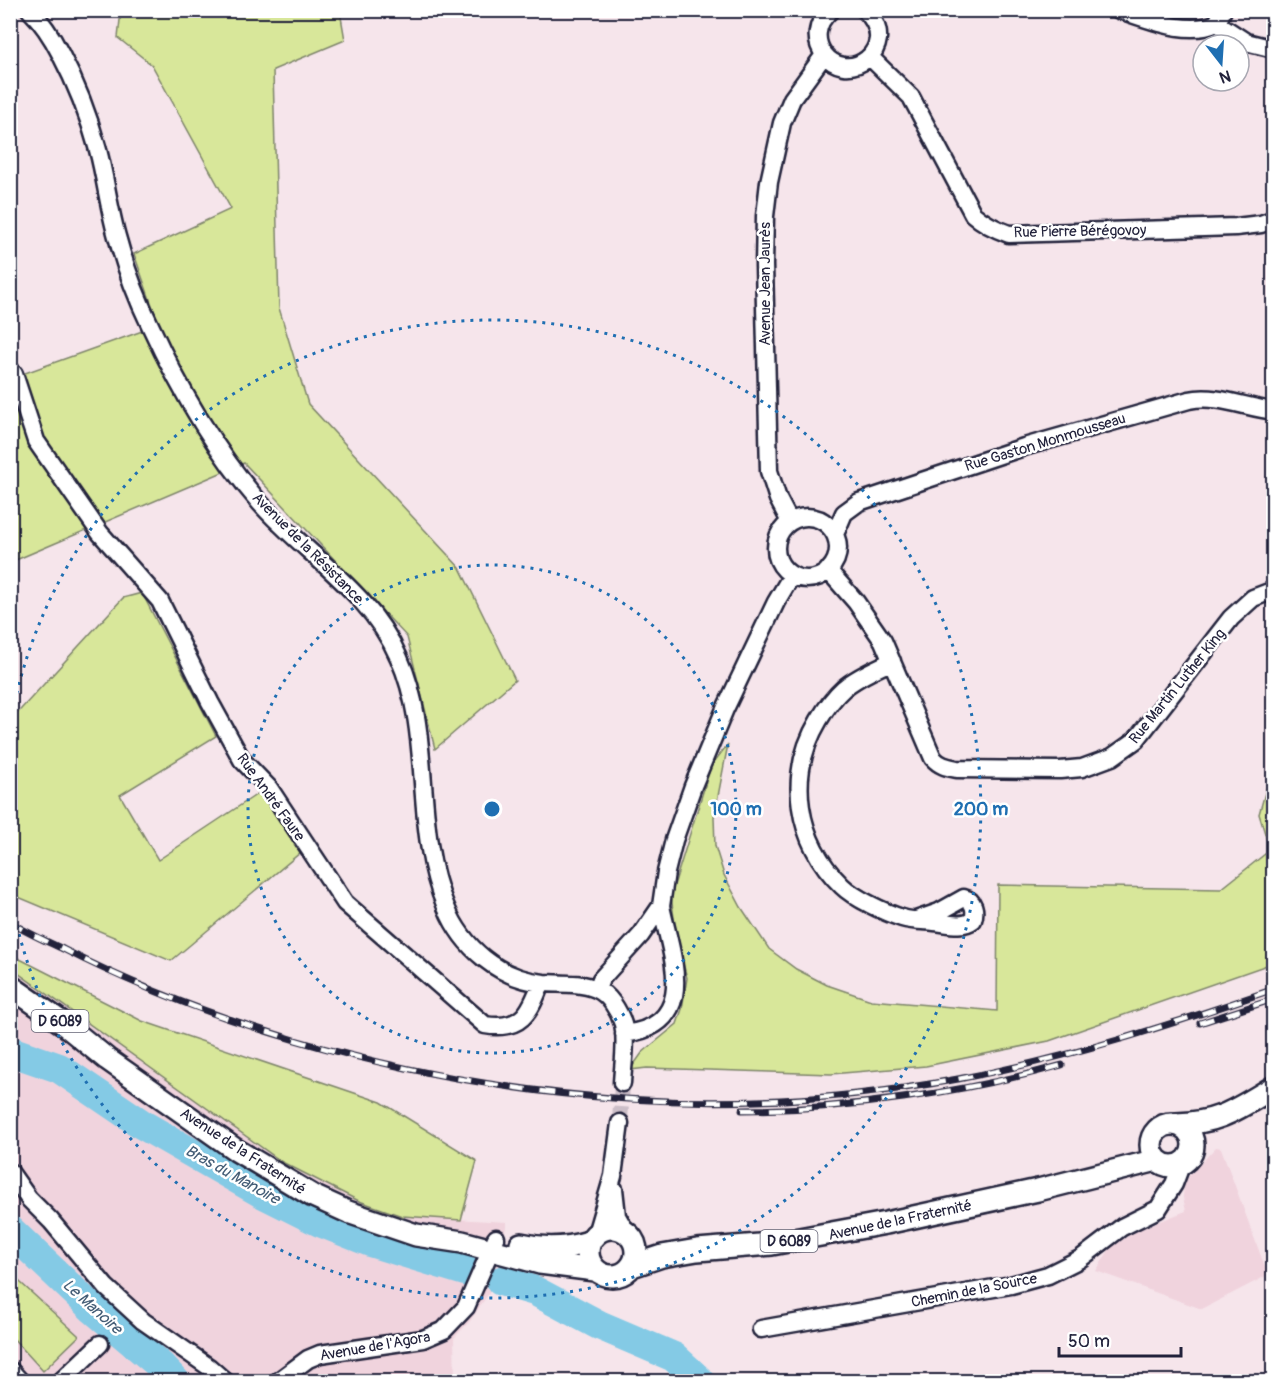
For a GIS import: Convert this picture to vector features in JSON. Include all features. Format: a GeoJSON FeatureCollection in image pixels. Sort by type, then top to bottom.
{"type":"FeatureCollection","features":[{"type":"Feature","properties":{"kind":"main road","name":"Avenue de la Fraternité"},"geometry":{"type":"LineString","coordinates":[[10,986],[64,1024],[107,1059],[236,1150],[313,1196],[348,1212],[388,1226],[461,1229],[540,1263],[595,1269]]}},
{"type":"Feature","properties":{"kind":"main road","name":"Avenue de la Fraternité"},"geometry":{"type":"LineString","coordinates":[[10,1002],[57,1032],[107,1059]]}},
{"type":"Feature","properties":{"kind":"main road","name":"D 6089"},"geometry":{"type":"LineString","coordinates":[[1176,1124],[1209,1121],[1227,1116],[1267,1091]]}},
{"type":"Feature","properties":{"kind":"main road","name":"Avenue de la Fraternité"},"geometry":{"type":"LineString","coordinates":[[697,1250],[735,1248],[815,1237],[970,1206],[1101,1174],[1126,1161],[1169,1155],[1227,1116]]}},
{"type":"Feature","properties":{"kind":"main road"},"geometry":{"type":"LineString","coordinates":[[1176,1124],[1187,1131],[1193,1142],[1169,1155],[1158,1130],[1163,1126],[1176,1124]]}},
{"type":"Feature","properties":{"kind":"main road"},"geometry":{"type":"LineString","coordinates":[[611,1228],[626,1232],[635,1244],[635,1259],[632,1266],[618,1275],[602,1274],[595,1269],[588,1257],[593,1238],[603,1229],[611,1228]]}},
{"type":"Feature","properties":{"kind":"main road","name":"D 6089"},"geometry":{"type":"LineString","coordinates":[[626,1232],[654,1244],[697,1250]]}},
{"type":"Feature","properties":{"kind":"main road","name":"Avenue de la Fraternité"},"geometry":{"type":"LineString","coordinates":[[493,1244],[548,1249],[575,1246],[593,1238]]}},
{"type":"Feature","properties":{"kind":"main road","name":"D 6089"},"geometry":{"type":"LineString","coordinates":[[632,1266],[662,1256],[697,1250]]}},
{"type":"Feature","properties":{"kind":"street","name":"Avenue de la Résistance"},"geometry":{"type":"LineString","coordinates":[[30,10],[40,20],[53,40],[74,78],[98,149],[118,240],[150,324],[186,392],[222,453],[261,503],[341,578],[386,633],[399,657],[408,680],[418,728],[426,831],[431,859],[438,888],[454,927],[474,952],[504,971],[541,983],[566,983],[597,989]]}},
{"type":"Feature","properties":{"kind":"street"},"geometry":{"type":"LineString","coordinates":[[1119,10],[1176,27],[1196,29],[1208,28],[1220,17],[1246,42],[1274,49]]}},
{"type":"Feature","properties":{"kind":"street"},"geometry":{"type":"LineString","coordinates":[[830,11],[821,22],[817,35],[818,42],[824,55],[832,62],[842,66],[862,63],[875,50],[878,33],[876,25],[866,11]]}},
{"type":"Feature","properties":{"kind":"street","name":"Avenue Jean Jaurès"},"geometry":{"type":"LineString","coordinates":[[790,522],[777,499],[769,471],[764,289],[765,216],[769,182],[782,123],[792,99],[824,55]]}},
{"type":"Feature","properties":{"kind":"street","name":"Rue Pierre Bérégovoy"},"geometry":{"type":"LineString","coordinates":[[870,57],[911,97],[973,214],[984,224],[997,230],[1009,234],[1224,227],[1261,224],[1274,219]]}},
{"type":"Feature","properties":{"kind":"street","name":"Rue André Faure"},"geometry":{"type":"LineString","coordinates":[[10,370],[14,374],[36,441],[100,533],[160,601],[210,702],[242,760],[269,788],[345,903],[485,1025],[505,1027],[522,1019],[531,1008],[541,983]]}},
{"type":"Feature","properties":{"kind":"street","name":"Rue Gaston Monmousseau"},"geometry":{"type":"LineString","coordinates":[[835,534],[844,513],[859,502],[1024,447],[1189,400],[1203,397],[1253,409],[1274,411]]}},
{"type":"Feature","properties":{"kind":"street"},"geometry":{"type":"LineString","coordinates":[[810,517],[820,519],[835,534],[838,543],[834,562],[820,576],[801,578],[792,575],[779,562],[776,553],[778,535],[790,522],[810,517]]}},
{"type":"Feature","properties":{"kind":"street","name":"Rue Martin Luther King"},"geometry":{"type":"LineString","coordinates":[[828,570],[856,602],[883,641],[933,758],[938,764],[957,769],[1060,770],[1082,768],[1125,750],[1136,740],[1231,618],[1253,598],[1274,590]]}},
{"type":"Feature","properties":{"kind":"street"},"geometry":{"type":"LineString","coordinates":[[624,1034],[636,1033],[657,1024],[665,1017],[671,1006],[675,994],[675,966],[661,906],[674,840],[693,786],[725,709],[776,602],[792,575]]}},
{"type":"Feature","properties":{"kind":"street"},"geometry":{"type":"LineString","coordinates":[[892,661],[869,672],[845,688],[829,705],[807,743],[801,762],[800,808],[805,829],[821,862],[843,887],[893,914],[916,920]]}},
{"type":"Feature","properties":{"kind":"street"},"geometry":{"type":"LineString","coordinates":[[622,1083],[623,1025],[614,1005],[597,989],[601,979],[641,935],[661,906]]}},
{"type":"Feature","properties":{"kind":"street"},"geometry":{"type":"LineString","coordinates":[[620,1123],[614,1176],[617,1216],[626,1232]]}},
{"type":"Feature","properties":{"kind":"street","name":"Chemin de la Source"},"geometry":{"type":"LineString","coordinates":[[761,1329],[1011,1285],[1048,1275],[1080,1259],[1122,1227],[1158,1209],[1166,1200],[1169,1155]]}},
{"type":"Feature","properties":{"kind":"street"},"geometry":{"type":"LineString","coordinates":[[10,1172],[28,1200],[51,1221],[106,1287],[143,1321],[209,1366],[226,1382]]}},
{"type":"Feature","properties":{"kind":"street"},"geometry":{"type":"LineString","coordinates":[[593,1238],[614,1176]]}},
{"type":"Feature","properties":{"kind":"street","name":"Avenue de l'Agora"},"geometry":{"type":"LineString","coordinates":[[277,1382],[302,1363],[320,1354],[423,1340],[444,1330],[466,1307],[493,1244]]}},
{"type":"Feature","properties":{"kind":"street"},"geometry":{"type":"LineString","coordinates":[[60,1382],[100,1344]]}},
{"type":"Feature","properties":{"kind":"street"},"geometry":{"type":"LineString","coordinates":[[10,1370],[21,1382]]}},
{"type":"Feature","properties":{"kind":"shaded area"},"geometry":{"type":"Polygon","coordinates":[[[10,968],[282,1162],[359,1201],[402,1216],[507,1222],[493,1287],[470,1321],[454,1338],[455,1381],[11,1381],[10,968]]]}},
{"type":"Feature","properties":{"kind":"shaded area"},"geometry":{"type":"Polygon","coordinates":[[[1216,1147],[1221,1148],[1268,1275],[1202,1309],[1096,1271],[1111,1247],[1140,1229],[1186,1211],[1183,1198],[1184,1184],[1216,1147]]]}},
{"type":"Feature","properties":{"kind":"green space"},"geometry":{"type":"Polygon","coordinates":[[[121,11],[340,11],[345,40],[273,70],[279,308],[308,404],[460,568],[515,680],[435,749],[407,637],[244,463],[11,562],[11,378],[159,325],[134,254],[231,209],[152,65],[118,38],[121,11]]]}},
{"type":"Feature","properties":{"kind":"green space"},"geometry":{"type":"Polygon","coordinates":[[[142,593],[216,736],[120,795],[158,860],[262,791],[301,852],[171,961],[11,894],[10,721],[123,598],[142,593]]]}},
{"type":"Feature","properties":{"kind":"green space"},"geometry":{"type":"Polygon","coordinates":[[[728,744],[714,817],[715,846],[724,875],[741,907],[769,949],[796,969],[827,985],[871,1000],[997,1011],[998,885],[1221,889],[1270,850],[1259,814],[1273,765],[1273,963],[1049,1041],[926,1066],[831,1074],[647,1068],[630,1070],[642,1053],[677,1024],[682,1009],[687,978],[677,941],[671,895],[711,766],[728,744]]]}},
{"type":"Feature","properties":{"kind":"green space"},"geometry":{"type":"Polygon","coordinates":[[[10,954],[142,1021],[381,1102],[477,1161],[461,1220],[402,1216],[359,1201],[282,1162],[11,968],[10,954]]]}},
{"type":"Feature","properties":{"kind":"green space"},"geometry":{"type":"Polygon","coordinates":[[[10,1273],[79,1336],[43,1371],[11,1336],[10,1273]]]}},
{"type":"Feature","properties":{"kind":"waterway","name":"Bras du Manoire"},"geometry":{"type":"LineString","coordinates":[[10,1051],[59,1068],[143,1125],[260,1192],[320,1222],[373,1243],[468,1272]]}},
{"type":"Feature","properties":{"kind":"waterway","name":"Le Manoire"},"geometry":{"type":"LineString","coordinates":[[10,1230],[92,1308],[161,1366],[176,1382]]}},
{"type":"Feature","properties":{"kind":"waterway","name":"Bras du Manoire"},"geometry":{"type":"LineString","coordinates":[[501,1281],[535,1291],[599,1325],[674,1357],[701,1382]]}},
{"type":"Feature","properties":{"kind":"tunnel"},"geometry":{"type":"LineString","coordinates":[[620,1123],[622,1083]]}},
{"type":"Feature","properties":{"kind":"railway"},"geometry":{"type":"LineString","coordinates":[[10,922],[148,989],[295,1040],[458,1079],[541,1091],[624,1099],[708,1102],[791,1099],[875,1092],[958,1079],[1038,1062],[1117,1040],[1274,989]]}},
{"type":"Feature","properties":{"kind":"railway"},"geometry":{"type":"LineString","coordinates":[[1200,1023],[1274,999]]}},
{"type":"Feature","properties":{"kind":"railway"},"geometry":{"type":"LineString","coordinates":[[742,1110],[821,1107],[903,1098],[985,1084],[1062,1065]]}}]}
